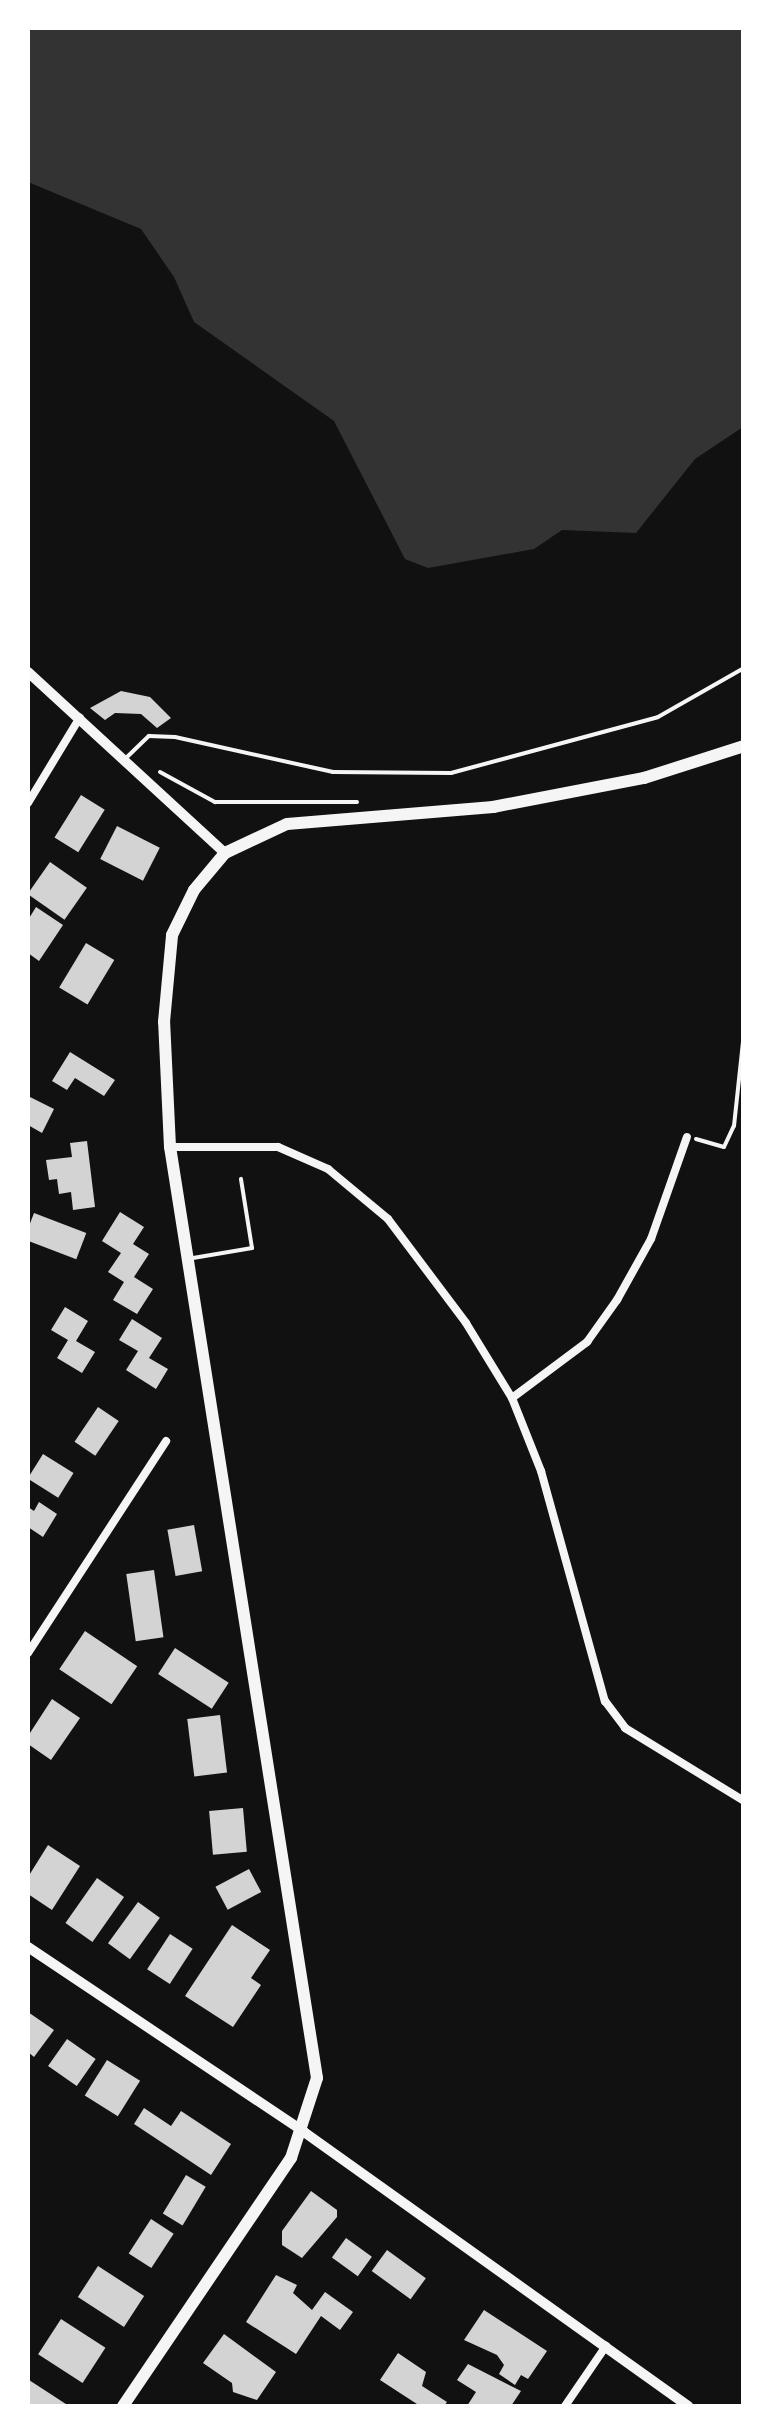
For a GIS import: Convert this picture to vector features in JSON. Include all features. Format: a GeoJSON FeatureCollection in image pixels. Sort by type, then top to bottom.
{"type":"FeatureCollection","features":[{"type":"Feature","properties":{"kind":"main road"},"geometry":{"type":"LineString","coordinates":[[123,2406],[304,2132],[317,2078],[170,1147],[164,1022],[172,935],[194,890],[225,853],[287,824],[494,807],[573,794],[744,746]]}},
{"type":"Feature","properties":{"kind":"street"},"geometry":{"type":"LineString","coordinates":[[28,672],[225,853]]}},
{"type":"Feature","properties":{"kind":"street"},"geometry":{"type":"LineString","coordinates":[[28,803],[80,717]]}},
{"type":"Feature","properties":{"kind":"street"},"geometry":{"type":"LineString","coordinates":[[512,1398],[573,1355],[617,1300],[651,1239],[687,1137]]}},
{"type":"Feature","properties":{"kind":"street"},"geometry":{"type":"LineString","coordinates":[[170,1147],[278,1147],[361,1191],[466,1323],[512,1398],[541,1471],[605,1701],[625,1728],[744,1801]]}},
{"type":"Feature","properties":{"kind":"street"},"geometry":{"type":"LineString","coordinates":[[28,1653],[166,1441]]}},
{"type":"Feature","properties":{"kind":"street"},"geometry":{"type":"LineString","coordinates":[[28,1947],[304,2132],[688,2406]]}},
{"type":"Feature","properties":{"kind":"street"},"geometry":{"type":"LineString","coordinates":[[565,2406],[606,2346]]}},
{"type":"Feature","properties":{"kind":"lane"},"geometry":{"type":"LineString","coordinates":[[126,758],[149,736],[175,737],[333,772],[451,773],[658,717],[744,668]]}},
{"type":"Feature","properties":{"kind":"lane"},"geometry":{"type":"LineString","coordinates":[[188,1259],[252,1248],[241,1179]]}},
{"type":"Feature","properties":{"kind":"path"},"geometry":{"type":"LineString","coordinates":[[687,1137],[724,1148],[734,1126],[744,1033]]}},
{"type":"Feature","properties":{"kind":"shaded area"},"geometry":{"type":"Polygon","coordinates":[[[28,28],[743,28],[743,427],[695,459],[636,533],[562,530],[534,549],[428,568],[405,559],[334,421],[194,322],[174,277],[141,229],[28,182],[28,28]]]}},
{"type":"Feature","properties":{"kind":"building"},"geometry":{"type":"Polygon","coordinates":[[[121,691],[150,697],[171,718],[157,728],[141,714],[115,713],[105,720],[90,708],[121,691]]]}},
{"type":"Feature","properties":{"kind":"building"},"geometry":{"type":"Polygon","coordinates":[[[81,795],[105,810],[78,852],[55,837],[81,795]]]}},
{"type":"Feature","properties":{"kind":"building"},"geometry":{"type":"Polygon","coordinates":[[[117,826],[160,848],[143,881],[100,859],[117,826]]]}},
{"type":"Feature","properties":{"kind":"building"},"geometry":{"type":"Polygon","coordinates":[[[50,862],[87,888],[64,920],[28,894],[50,862]]]}},
{"type":"Feature","properties":{"kind":"building"},"geometry":{"type":"Polygon","coordinates":[[[36,907],[63,925],[39,961],[28,953],[28,920],[36,907]]]}},
{"type":"Feature","properties":{"kind":"building"},"geometry":{"type":"Polygon","coordinates":[[[86,943],[114,960],[88,1005],[59,988],[86,943]]]}},
{"type":"Feature","properties":{"kind":"building"},"geometry":{"type":"Polygon","coordinates":[[[70,1052],[115,1080],[104,1096],[75,1078],[67,1090],[52,1081],[70,1052]]]}},
{"type":"Feature","properties":{"kind":"building"},"geometry":{"type":"Polygon","coordinates":[[[28,1096],[54,1109],[42,1133],[28,1125],[28,1096]]]}},
{"type":"Feature","properties":{"kind":"building"},"geometry":{"type":"Polygon","coordinates":[[[87,1141],[95,1207],[73,1210],[71,1192],[59,1194],[57,1179],[49,1180],[46,1160],[72,1157],[70,1143],[87,1141]]]}},
{"type":"Feature","properties":{"kind":"building"},"geometry":{"type":"Polygon","coordinates":[[[120,1212],[144,1227],[133,1244],[149,1254],[134,1277],[153,1289],[137,1314],[113,1300],[124,1282],[108,1272],[121,1253],[102,1241],[120,1212]]]}},
{"type":"Feature","properties":{"kind":"building"},"geometry":{"type":"Polygon","coordinates":[[[34,1213],[86,1233],[76,1259],[28,1241],[34,1213]]]}},
{"type":"Feature","properties":{"kind":"building"},"geometry":{"type":"Polygon","coordinates":[[[65,1307],[88,1321],[76,1341],[95,1352],[82,1373],[57,1358],[68,1340],[51,1330],[65,1307]]]}},
{"type":"Feature","properties":{"kind":"building"},"geometry":{"type":"Polygon","coordinates":[[[132,1319],[162,1338],[149,1358],[168,1369],[156,1389],[126,1370],[138,1351],[119,1340],[132,1319]]]}},
{"type":"Feature","properties":{"kind":"building"},"geometry":{"type":"Polygon","coordinates":[[[98,1407],[119,1421],[95,1456],[75,1442],[98,1407]]]}},
{"type":"Feature","properties":{"kind":"building"},"geometry":{"type":"Polygon","coordinates":[[[43,1454],[74,1473],[58,1498],[28,1479],[43,1454]]]}},
{"type":"Feature","properties":{"kind":"building"},"geometry":{"type":"Polygon","coordinates":[[[39,1502],[57,1514],[43,1537],[28,1527],[28,1507],[34,1511],[39,1502]]]}},
{"type":"Feature","properties":{"kind":"building"},"geometry":{"type":"Polygon","coordinates":[[[194,1525],[202,1571],[176,1576],[167,1530],[194,1525]]]}},
{"type":"Feature","properties":{"kind":"building"},"geometry":{"type":"Polygon","coordinates":[[[154,1570],[163,1637],[136,1641],[126,1574],[154,1570]]]}},
{"type":"Feature","properties":{"kind":"building"},"geometry":{"type":"Polygon","coordinates":[[[85,1631],[137,1666],[112,1704],[59,1669],[85,1631]]]}},
{"type":"Feature","properties":{"kind":"building"},"geometry":{"type":"Polygon","coordinates":[[[175,1648],[229,1683],[212,1709],[158,1674],[175,1648]]]}},
{"type":"Feature","properties":{"kind":"building"},"geometry":{"type":"Polygon","coordinates":[[[52,1699],[80,1718],[51,1760],[28,1744],[28,1736],[52,1699]]]}},
{"type":"Feature","properties":{"kind":"building"},"geometry":{"type":"Polygon","coordinates":[[[220,1715],[227,1773],[194,1777],[187,1719],[220,1715]]]}},
{"type":"Feature","properties":{"kind":"building"},"geometry":{"type":"Polygon","coordinates":[[[243,1808],[247,1852],[213,1855],[209,1811],[243,1808]]]}},
{"type":"Feature","properties":{"kind":"building"},"geometry":{"type":"Polygon","coordinates":[[[48,1845],[80,1866],[52,1910],[28,1894],[28,1877],[48,1845]]]}},
{"type":"Feature","properties":{"kind":"building"},"geometry":{"type":"Polygon","coordinates":[[[249,1869],[261,1892],[228,1910],[215,1887],[249,1869]]]}},
{"type":"Feature","properties":{"kind":"building"},"geometry":{"type":"Polygon","coordinates":[[[97,1878],[124,1897],[92,1942],[65,1923],[97,1878]]]}},
{"type":"Feature","properties":{"kind":"building"},"geometry":{"type":"Polygon","coordinates":[[[138,1902],[160,1918],[130,1959],[108,1943],[138,1902]]]}},
{"type":"Feature","properties":{"kind":"building"},"geometry":{"type":"Polygon","coordinates":[[[232,1925],[270,1950],[251,1978],[261,1985],[233,2027],[185,1996],[232,1925]]]}},
{"type":"Feature","properties":{"kind":"building"},"geometry":{"type":"Polygon","coordinates":[[[170,1934],[193,1949],[170,1984],[147,1969],[170,1934]]]}},
{"type":"Feature","properties":{"kind":"building"},"geometry":{"type":"Polygon","coordinates":[[[28,2012],[54,2030],[34,2057],[28,2052],[28,2012]]]}},
{"type":"Feature","properties":{"kind":"building"},"geometry":{"type":"Polygon","coordinates":[[[67,2039],[96,2059],[77,2086],[48,2066],[67,2039]]]}},
{"type":"Feature","properties":{"kind":"building"},"geometry":{"type":"Polygon","coordinates":[[[107,2060],[140,2081],[118,2116],[85,2096],[107,2060]]]}},
{"type":"Feature","properties":{"kind":"building"},"geometry":{"type":"Polygon","coordinates":[[[144,2108],[171,2126],[181,2111],[231,2144],[211,2175],[134,2124],[144,2108]]]}},
{"type":"Feature","properties":{"kind":"building"},"geometry":{"type":"Polygon","coordinates":[[[186,2175],[206,2187],[183,2225],[163,2214],[186,2175]]]}},
{"type":"Feature","properties":{"kind":"building"},"geometry":{"type":"Polygon","coordinates":[[[311,2191],[337,2210],[337,2217],[302,2258],[282,2245],[282,2231],[311,2191]]]}},
{"type":"Feature","properties":{"kind":"building"},"geometry":{"type":"Polygon","coordinates":[[[151,2219],[174,2234],[151,2268],[129,2253],[151,2219]]]}},
{"type":"Feature","properties":{"kind":"building"},"geometry":{"type":"Polygon","coordinates":[[[346,2238],[372,2257],[358,2276],[332,2257],[346,2238]]]}},
{"type":"Feature","properties":{"kind":"building"},"geometry":{"type":"Polygon","coordinates":[[[387,2250],[426,2278],[411,2299],[372,2271],[387,2250]]]}},
{"type":"Feature","properties":{"kind":"building"},"geometry":{"type":"Polygon","coordinates":[[[98,2266],[144,2296],[124,2327],[78,2297],[98,2266]]]}},
{"type":"Feature","properties":{"kind":"building"},"geometry":{"type":"Polygon","coordinates":[[[276,2275],[297,2285],[293,2293],[312,2310],[325,2292],[353,2312],[340,2330],[321,2316],[296,2354],[246,2322],[276,2275]]]}},
{"type":"Feature","properties":{"kind":"building"},"geometry":{"type":"Polygon","coordinates":[[[484,2310],[547,2351],[528,2379],[521,2375],[515,2385],[499,2374],[504,2365],[497,2355],[464,2340],[484,2310]]]}},
{"type":"Feature","properties":{"kind":"building"},"geometry":{"type":"Polygon","coordinates":[[[61,2319],[105,2348],[83,2383],[38,2354],[61,2319]]]}},
{"type":"Feature","properties":{"kind":"building"},"geometry":{"type":"Polygon","coordinates":[[[224,2334],[276,2372],[257,2400],[233,2392],[232,2383],[203,2363],[224,2334]]]}},
{"type":"Feature","properties":{"kind":"building"},"geometry":{"type":"Polygon","coordinates":[[[398,2353],[426,2372],[422,2386],[447,2402],[444,2406],[420,2406],[380,2380],[398,2353]]]}},
{"type":"Feature","properties":{"kind":"building"},"geometry":{"type":"Polygon","coordinates":[[[468,2364],[521,2391],[511,2406],[467,2406],[476,2392],[457,2380],[468,2364]]]}},
{"type":"Feature","properties":{"kind":"building"},"geometry":{"type":"Polygon","coordinates":[[[29,2380],[69,2406],[28,2406],[29,2380]]]}}]}
